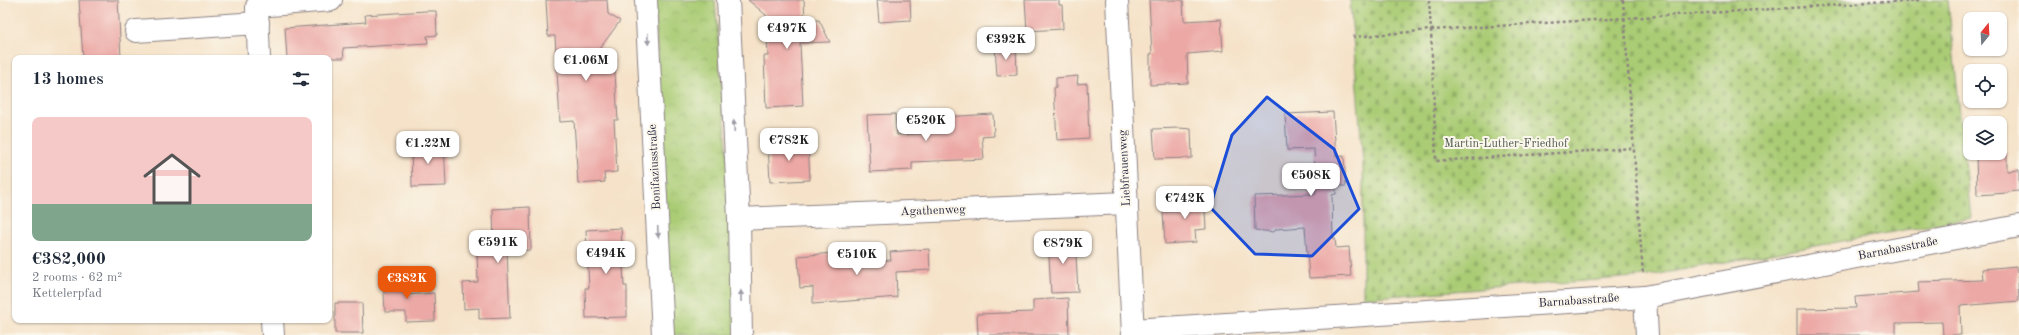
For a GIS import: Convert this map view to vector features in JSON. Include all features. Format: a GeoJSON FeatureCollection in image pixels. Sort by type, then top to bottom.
{"type":"FeatureCollection","features":[{"type":"Feature","properties":{"kind":"street"},"geometry":{"type":"LineString","coordinates":[[136,31],[257,10],[331,0]]}},
{"type":"Feature","properties":{"kind":"street","name":"Bonifaziusstraße"},"geometry":{"type":"LineString","coordinates":[[646,0],[663,335]]}},
{"type":"Feature","properties":{"kind":"street"},"geometry":{"type":"LineString","coordinates":[[728,0],[739,219],[741,335]]}},
{"type":"Feature","properties":{"kind":"street","name":"Liebfrauenweg"},"geometry":{"type":"LineString","coordinates":[[1117,0],[1133,333]]}},
{"type":"Feature","properties":{"kind":"street"},"geometry":{"type":"LineString","coordinates":[[257,10],[259,55]]}},
{"type":"Feature","properties":{"kind":"street","name":"Agathenweg"},"geometry":{"type":"LineString","coordinates":[[739,219],[1126,203]]}},
{"type":"Feature","properties":{"kind":"street","name":"Barnabasstraße"},"geometry":{"type":"LineString","coordinates":[[1133,333],[1644,297],[2019,226]]}},
{"type":"Feature","properties":{"kind":"street"},"geometry":{"type":"LineString","coordinates":[[1644,297],[1647,335]]}},
{"type":"Feature","properties":{"kind":"street"},"geometry":{"type":"LineString","coordinates":[[272,323],[273,335]]}},
{"type":"Feature","properties":{"kind":"path"},"geometry":{"type":"LineString","coordinates":[[1429,0],[1436,161],[1634,148]]}},
{"type":"Feature","properties":{"kind":"path"},"geometry":{"type":"LineString","coordinates":[[1623,0],[1644,297]]}},
{"type":"Feature","properties":{"kind":"path"},"geometry":{"type":"LineString","coordinates":[[1353,36],[1920,0]]}},
{"type":"Feature","properties":{"kind":"highlighted area"},"geometry":{"type":"Polygon","coordinates":[[[1267,97],[1334,149],[1359,209],[1312,256],[1255,254],[1210,207],[1232,135],[1267,97]]]}},
{"type":"Feature","properties":{"kind":"green space"},"geometry":{"type":"Polygon","coordinates":[[[655,0],[715,0],[733,222],[738,335],[669,335],[655,0]]]}},
{"type":"Feature","properties":{"kind":"green space","name":"Martin-Luther-Friedhof"},"geometry":{"type":"Polygon","coordinates":[[[1350,0],[1948,0],[1963,142],[1963,160],[1965,160],[1971,218],[1648,276],[1363,298],[1363,162],[1350,0]]]}},
{"type":"Feature","properties":{"kind":"building"},"geometry":{"type":"Polygon","coordinates":[[[79,0],[118,0],[121,55],[83,55],[79,0]]]}},
{"type":"Feature","properties":{"kind":"building"},"geometry":{"type":"Polygon","coordinates":[[[546,0],[607,0],[608,14],[620,21],[592,59],[614,58],[618,120],[614,120],[617,172],[604,173],[605,182],[578,184],[574,121],[560,122],[555,36],[548,36],[546,0]]]}},
{"type":"Feature","properties":{"kind":"building"},"geometry":{"type":"Polygon","coordinates":[[[748,0],[804,0],[805,21],[819,20],[830,42],[800,43],[803,106],[766,108],[764,56],[768,56],[766,15],[748,0]]]}},
{"type":"Feature","properties":{"kind":"building"},"geometry":{"type":"Polygon","coordinates":[[[877,0],[910,0],[911,20],[879,22],[877,0]]]}},
{"type":"Feature","properties":{"kind":"building"},"geometry":{"type":"Polygon","coordinates":[[[1025,0],[1059,0],[1059,5],[1062,5],[1063,29],[1027,31],[1025,0]]]}},
{"type":"Feature","properties":{"kind":"building"},"geometry":{"type":"Polygon","coordinates":[[[1149,0],[1183,0],[1184,21],[1221,19],[1223,51],[1187,54],[1188,83],[1150,85],[1150,54],[1152,54],[1149,0]]]}},
{"type":"Feature","properties":{"kind":"building"},"geometry":{"type":"Polygon","coordinates":[[[436,11],[437,35],[427,36],[428,43],[343,48],[344,58],[332,58],[332,55],[287,55],[285,28],[366,22],[365,15],[436,11]]]}},
{"type":"Feature","properties":{"kind":"building"},"geometry":{"type":"Polygon","coordinates":[[[995,46],[1016,46],[1017,75],[997,76],[995,46]]]}},
{"type":"Feature","properties":{"kind":"building"},"geometry":{"type":"Polygon","coordinates":[[[1078,76],[1077,84],[1087,83],[1089,138],[1057,140],[1054,88],[1056,87],[1056,78],[1078,76]]]}},
{"type":"Feature","properties":{"kind":"building"},"geometry":{"type":"Polygon","coordinates":[[[1333,112],[1336,157],[1344,156],[1346,186],[1336,186],[1336,194],[1332,195],[1333,238],[1335,238],[1336,248],[1349,247],[1351,276],[1309,278],[1305,227],[1276,229],[1274,232],[1255,230],[1254,196],[1316,194],[1314,149],[1287,150],[1285,114],[1333,112]]]}},
{"type":"Feature","properties":{"kind":"building"},"geometry":{"type":"Polygon","coordinates":[[[895,114],[897,135],[944,132],[943,117],[993,114],[994,136],[982,137],[984,159],[912,162],[912,170],[870,172],[867,115],[895,114]]]}},
{"type":"Feature","properties":{"kind":"building"},"geometry":{"type":"Polygon","coordinates":[[[1153,129],[1191,129],[1192,158],[1155,159],[1153,129]]]}},
{"type":"Feature","properties":{"kind":"building"},"geometry":{"type":"Polygon","coordinates":[[[444,142],[446,186],[412,187],[411,144],[444,142]]]}},
{"type":"Feature","properties":{"kind":"building"},"geometry":{"type":"Polygon","coordinates":[[[808,142],[810,180],[770,182],[768,144],[808,142]]]}},
{"type":"Feature","properties":{"kind":"building"},"geometry":{"type":"Polygon","coordinates":[[[1976,160],[2007,160],[2007,171],[2019,170],[2019,191],[1977,195],[1976,160]]]}},
{"type":"Feature","properties":{"kind":"building"},"geometry":{"type":"Polygon","coordinates":[[[1204,195],[1206,229],[1195,230],[1196,242],[1165,244],[1163,212],[1178,210],[1177,196],[1204,195]]]}},
{"type":"Feature","properties":{"kind":"building"},"geometry":{"type":"Polygon","coordinates":[[[530,207],[531,250],[507,251],[510,318],[479,319],[479,308],[464,309],[463,283],[478,282],[477,251],[494,251],[493,209],[530,207]]]}},
{"type":"Feature","properties":{"kind":"building"},"geometry":{"type":"Polygon","coordinates":[[[621,228],[624,286],[627,286],[627,317],[586,318],[585,288],[589,288],[586,230],[621,228]]]}},
{"type":"Feature","properties":{"kind":"building"},"geometry":{"type":"Polygon","coordinates":[[[1075,237],[1078,292],[1051,293],[1048,238],[1075,237]]]}},
{"type":"Feature","properties":{"kind":"building"},"geometry":{"type":"Polygon","coordinates":[[[929,249],[930,270],[896,272],[897,297],[813,304],[813,287],[800,288],[798,256],[845,252],[846,263],[891,260],[890,252],[929,249]]]}},
{"type":"Feature","properties":{"kind":"building"},"geometry":{"type":"Polygon","coordinates":[[[2017,266],[2019,301],[1960,306],[1961,335],[1943,335],[1942,322],[1896,323],[1896,335],[1797,335],[1797,309],[1856,308],[1855,297],[1919,292],[1918,282],[1983,280],[1982,269],[2017,266]]]}},
{"type":"Feature","properties":{"kind":"building"},"geometry":{"type":"Polygon","coordinates":[[[406,274],[407,295],[434,293],[435,321],[406,322],[406,312],[385,312],[383,276],[406,274]]]}},
{"type":"Feature","properties":{"kind":"building"},"geometry":{"type":"Polygon","coordinates":[[[1068,298],[1069,335],[978,335],[977,314],[1033,312],[1033,300],[1068,298]]]}},
{"type":"Feature","properties":{"kind":"building"},"geometry":{"type":"Polygon","coordinates":[[[335,303],[362,303],[363,333],[335,333],[335,303]]]}}]}
